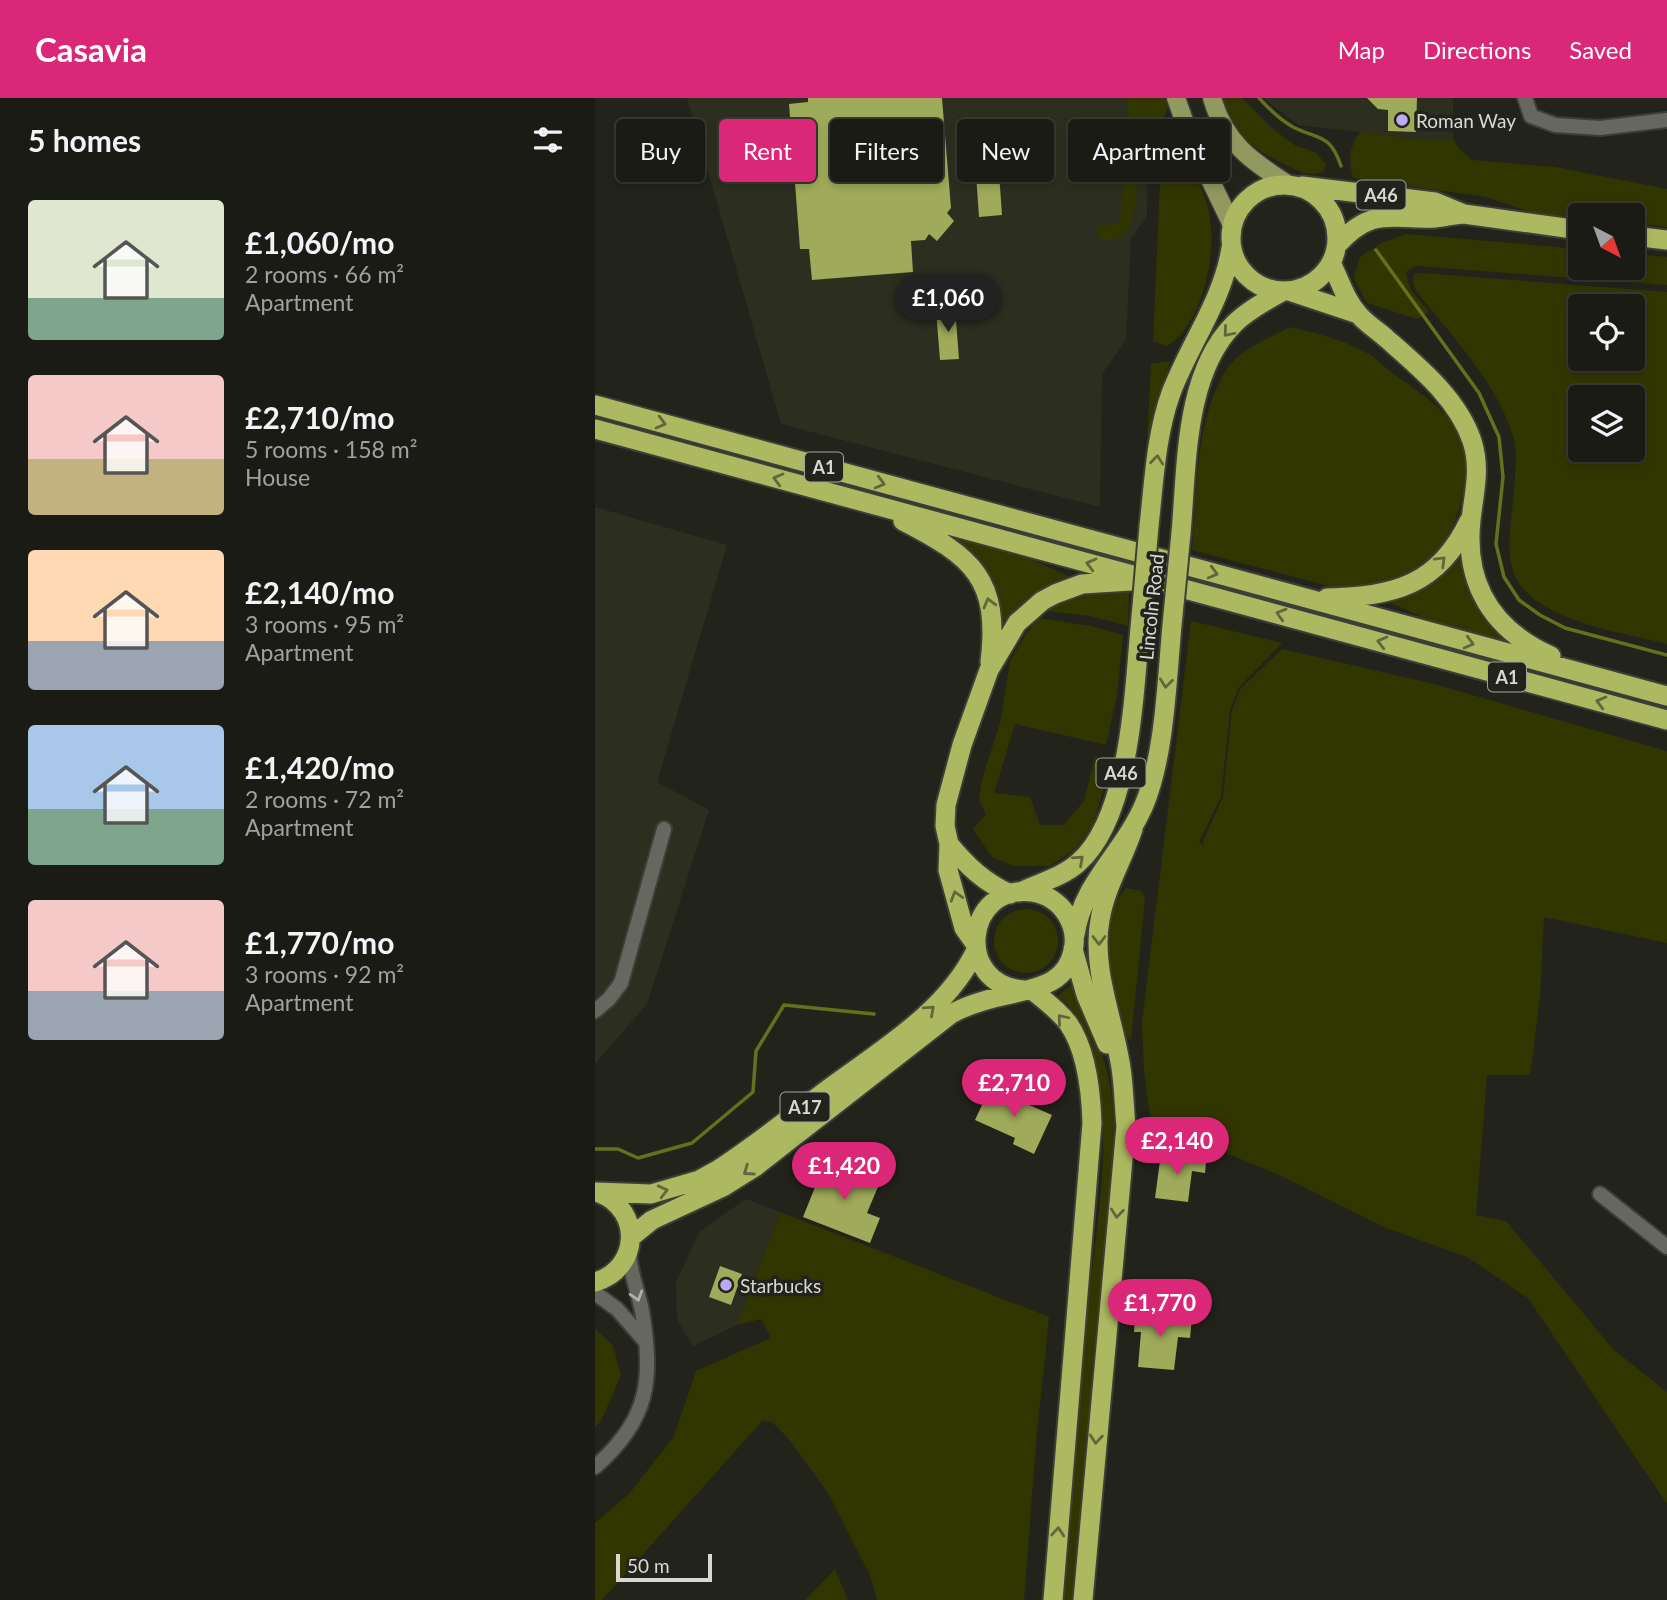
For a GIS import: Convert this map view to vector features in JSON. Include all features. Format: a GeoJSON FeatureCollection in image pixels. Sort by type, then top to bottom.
{"type":"FeatureCollection","features":[{"type":"Feature","properties":{"kind":"highway"},"geometry":{"type":"LineString","coordinates":[[1358,314],[1286,291],[1265,288],[1249,278],[1237,264],[1231,246],[1232,225],[1241,206],[1251,196],[1269,187],[1292,185],[1315,194],[1330,210],[1336,223],[1334,254],[1346,295],[1358,314],[1436,385],[1467,428],[1478,468],[1469,540],[1473,568],[1482,594],[1498,619],[1521,640],[1603,679]]}},
{"type":"Feature","properties":{"kind":"highway","name":"A46"},"geometry":{"type":"LineString","coordinates":[[1292,185],[1435,202],[1464,214],[1568,228]]}},
{"type":"Feature","properties":{"kind":"highway","name":"A46"},"geometry":{"type":"LineString","coordinates":[[1334,254],[1360,225],[1384,216],[1433,218],[1464,214]]}},
{"type":"Feature","properties":{"kind":"highway"},"geometry":{"type":"LineString","coordinates":[[1645,237],[1667,240]]}},
{"type":"Feature","properties":{"kind":"highway","name":"Lincoln Road"},"geometry":{"type":"LineString","coordinates":[[1015,893],[1062,874],[1077,863],[1105,826],[1118,786],[1128,741],[1159,439],[1179,372],[1223,282],[1231,246]]}},
{"type":"Feature","properties":{"kind":"highway"},"geometry":{"type":"LineString","coordinates":[[1286,291],[1314,282],[1334,254]]}},
{"type":"Feature","properties":{"kind":"highway","name":"Lincoln Road"},"geometry":{"type":"LineString","coordinates":[[1074,946],[1078,916],[1090,888],[1133,829],[1145,803],[1156,765],[1197,392],[1221,339],[1234,324],[1252,310],[1286,291]]}},
{"type":"Feature","properties":{"kind":"highway","name":"A1"},"geometry":{"type":"LineString","coordinates":[[595,405],[1667,696]]}},
{"type":"Feature","properties":{"kind":"highway","name":"A1"},"geometry":{"type":"LineString","coordinates":[[595,429],[1667,720]]}},
{"type":"Feature","properties":{"kind":"highway"},"geometry":{"type":"LineString","coordinates":[[867,503],[939,539],[971,566],[985,590],[992,616],[989,670]]}},
{"type":"Feature","properties":{"kind":"highway"},"geometry":{"type":"LineString","coordinates":[[1309,599],[1378,595],[1408,585],[1430,572],[1448,555],[1471,517]]}},
{"type":"Feature","properties":{"kind":"highway"},"geometry":{"type":"LineString","coordinates":[[949,844],[969,868],[992,885],[1015,893],[1040,894],[1058,905],[1070,922],[1074,946],[1067,967],[1057,978],[1045,986],[1028,990],[1010,988],[991,977],[980,962],[976,947],[964,928],[948,870],[949,844],[945,826],[951,780],[989,670],[1017,623],[1035,606],[1055,593],[1082,584],[1157,581]]}},
{"type":"Feature","properties":{"kind":"highway","name":"A46"},"geometry":{"type":"LineString","coordinates":[[1083,1600],[1126,1126],[1121,1067],[1102,979],[1098,940],[1103,903],[1133,829]]}},
{"type":"Feature","properties":{"kind":"highway"},"geometry":{"type":"LineString","coordinates":[[976,947],[978,926],[985,912],[997,900],[1015,893]]}},
{"type":"Feature","properties":{"kind":"highway","name":"A46"},"geometry":{"type":"LineString","coordinates":[[1074,946],[1086,995],[1124,1096]]}},
{"type":"Feature","properties":{"kind":"highway","name":"A17"},"geometry":{"type":"LineString","coordinates":[[595,1192],[639,1196],[651,1194],[688,1184],[719,1169],[862,1065],[929,1011],[962,975],[976,947]]}},
{"type":"Feature","properties":{"kind":"highway"},"geometry":{"type":"LineString","coordinates":[[1028,990],[1056,1011],[1068,1023],[1075,1037],[1086,1073],[1092,1123],[1053,1600]]}},
{"type":"Feature","properties":{"kind":"highway","name":"A17"},"geometry":{"type":"LineString","coordinates":[[630,1245],[652,1220],[701,1198],[747,1172],[951,1014],[975,1003],[1028,990]]}},
{"type":"Feature","properties":{"kind":"highway"},"geometry":{"type":"LineString","coordinates":[[595,1192],[609,1197],[621,1207],[629,1221],[630,1245],[617,1270],[595,1282]]}},
{"type":"Feature","properties":{"kind":"main road"},"geometry":{"type":"LineString","coordinates":[[1176,98],[1195,148],[1232,225]]}},
{"type":"Feature","properties":{"kind":"main road"},"geometry":{"type":"LineString","coordinates":[[1212,98],[1228,136],[1240,150],[1292,185]]}},
{"type":"Feature","properties":{"kind":"street"},"geometry":{"type":"LineString","coordinates":[[1525,98],[1531,116],[1555,125],[1600,128],[1667,120]]}},
{"type":"Feature","properties":{"kind":"street"},"geometry":{"type":"LineString","coordinates":[[595,1011],[621,983],[664,829]]}},
{"type":"Feature","properties":{"kind":"street"},"geometry":{"type":"LineString","coordinates":[[1600,1194],[1667,1247]]}},
{"type":"Feature","properties":{"kind":"street"},"geometry":{"type":"LineString","coordinates":[[595,1467],[621,1441],[640,1409],[646,1389],[648,1369],[641,1309],[631,1275],[630,1245]]}},
{"type":"Feature","properties":{"kind":"street"},"geometry":{"type":"LineString","coordinates":[[595,1293],[617,1309],[644,1340]]}},
{"type":"Feature","properties":{"kind":"shaded area"},"geometry":{"type":"Polygon","coordinates":[[[687,98],[1148,98],[1148,119],[1068,119],[1068,182],[1147,182],[1147,217],[1131,238],[1126,340],[1102,374],[1100,507],[781,424],[705,160],[705,119],[693,119],[687,98]]]}},
{"type":"Feature","properties":{"kind":"shaded area"},"geometry":{"type":"Polygon","coordinates":[[[1263,98],[1453,98],[1453,139],[1419,139],[1299,125],[1263,98]]]}},
{"type":"Feature","properties":{"kind":"shaded area"},"geometry":{"type":"Polygon","coordinates":[[[595,507],[727,545],[657,782],[709,810],[647,1004],[595,1064],[595,507]]]}},
{"type":"Feature","properties":{"kind":"shaded area"},"geometry":{"type":"Polygon","coordinates":[[[746,1199],[780,1212],[737,1325],[693,1346],[677,1320],[676,1282],[700,1231],[746,1199]]]}},
{"type":"Feature","properties":{"kind":"green space"},"geometry":{"type":"Polygon","coordinates":[[[1126,98],[1168,98],[1168,106],[1161,119],[1127,119],[1126,98]]]}},
{"type":"Feature","properties":{"kind":"green space"},"geometry":{"type":"Polygon","coordinates":[[[1222,98],[1242,98],[1273,129],[1296,146],[1315,152],[1326,164],[1323,172],[1312,174],[1300,171],[1254,147],[1231,121],[1222,98]]]}},
{"type":"Feature","properties":{"kind":"green space"},"geometry":{"type":"Polygon","coordinates":[[[1360,132],[1419,139],[1453,139],[1459,149],[1472,160],[1555,167],[1667,189],[1667,227],[1645,224],[1645,203],[1568,203],[1568,217],[1536,214],[1486,197],[1353,178],[1350,165],[1354,143],[1360,132]]]}},
{"type":"Feature","properties":{"kind":"green space"},"geometry":{"type":"Polygon","coordinates":[[[1123,182],[1138,182],[1134,211],[1123,235],[1114,240],[1098,238],[1098,226],[1120,223],[1123,182]]]}},
{"type":"Feature","properties":{"kind":"green space"},"geometry":{"type":"Polygon","coordinates":[[[1160,182],[1196,182],[1202,189],[1210,216],[1211,247],[1207,279],[1197,308],[1183,332],[1166,346],[1153,341],[1160,182]]]}},
{"type":"Feature","properties":{"kind":"green space"},"geometry":{"type":"Polygon","coordinates":[[[1407,234],[1568,248],[1568,278],[1416,266],[1406,272],[1410,289],[1429,312],[1417,319],[1367,303],[1354,278],[1360,257],[1383,242],[1407,234]]]}},
{"type":"Feature","properties":{"kind":"green space"},"geometry":{"type":"Polygon","coordinates":[[[1645,255],[1667,257],[1667,285],[1601,280],[1645,280],[1645,255]]]}},
{"type":"Feature","properties":{"kind":"green space"},"geometry":{"type":"Polygon","coordinates":[[[1422,273],[1667,292],[1667,644],[1561,615],[1526,592],[1515,576],[1511,559],[1515,447],[1507,419],[1486,380],[1417,292],[1413,282],[1414,274],[1422,273]]]}},
{"type":"Feature","properties":{"kind":"green space"},"geometry":{"type":"Polygon","coordinates":[[[1290,327],[1338,340],[1368,354],[1436,405],[1457,431],[1466,467],[1459,508],[1442,546],[1416,574],[1351,589],[1333,587],[1192,550],[1199,456],[1209,410],[1217,388],[1227,369],[1239,356],[1290,327]]]}},
{"type":"Feature","properties":{"kind":"green space"},"geometry":{"type":"Polygon","coordinates":[[[1170,361],[1146,460],[1151,364],[1170,361]]]}},
{"type":"Feature","properties":{"kind":"green space"},"geometry":{"type":"Polygon","coordinates":[[[949,535],[1027,557],[1072,578],[1004,632],[1000,630],[947,538],[949,535]]]}},
{"type":"Feature","properties":{"kind":"green space"},"geometry":{"type":"Polygon","coordinates":[[[1464,543],[1489,621],[1512,644],[1437,624],[1389,602],[1416,590],[1464,543]]]}},
{"type":"Feature","properties":{"kind":"green space"},"geometry":{"type":"Polygon","coordinates":[[[1129,592],[1128,626],[1090,616],[1048,611],[1074,596],[1129,592]]]}},
{"type":"Feature","properties":{"kind":"green space"},"geometry":{"type":"Polygon","coordinates":[[[1038,618],[1091,626],[1123,635],[1117,696],[1106,745],[1015,724],[994,793],[1030,797],[1040,825],[1064,825],[1084,801],[1095,756],[1110,763],[1094,824],[1075,850],[1050,866],[1014,866],[992,857],[973,829],[986,814],[979,801],[982,779],[1000,723],[1010,661],[1038,618]]]}},
{"type":"Feature","properties":{"kind":"green space"},"geometry":{"type":"Polygon","coordinates":[[[1191,621],[1282,643],[1239,687],[1230,710],[1221,797],[1199,842],[1204,846],[1203,841],[1223,797],[1232,710],[1241,688],[1282,649],[1434,684],[1667,751],[1667,943],[1544,917],[1540,997],[1530,1075],[1487,1075],[1476,1215],[1506,1221],[1614,1350],[1667,1392],[1667,1504],[1528,1298],[1467,1257],[1386,1228],[1279,1175],[1169,1129],[1150,1116],[1144,1072],[1142,1022],[1191,621]]]}},
{"type":"Feature","properties":{"kind":"green space"},"geometry":{"type":"Polygon","coordinates":[[[1126,888],[1142,891],[1145,899],[1131,1039],[1121,1041],[1103,943],[1110,914],[1126,888]]]}},
{"type":"Feature","properties":{"kind":"green space"},"geometry":{"type":"Polygon","coordinates":[[[1020,909],[1032,909],[1049,918],[1056,929],[1056,953],[1049,964],[1032,973],[1020,973],[1008,968],[999,959],[994,947],[994,935],[999,923],[1008,914],[1020,909]]]}},
{"type":"Feature","properties":{"kind":"green space"},"geometry":{"type":"Polygon","coordinates":[[[1073,983],[1091,1024],[1109,1080],[1115,1145],[1092,1372],[1076,1600],[1061,1600],[1103,1155],[1099,1091],[1090,1046],[1078,1018],[1058,996],[1073,983]]]}},
{"type":"Feature","properties":{"kind":"green space"},"geometry":{"type":"Polygon","coordinates":[[[780,1212],[1049,1317],[1024,1600],[877,1600],[870,1575],[828,1493],[788,1438],[772,1422],[762,1421],[602,1600],[595,1600],[595,1523],[630,1493],[674,1436],[696,1371],[771,1338],[761,1319],[737,1325],[780,1212]]]}},
{"type":"Feature","properties":{"kind":"green space"},"geometry":{"type":"Polygon","coordinates":[[[595,1329],[613,1345],[621,1375],[601,1421],[595,1427],[595,1329]]]}},
{"type":"Feature","properties":{"kind":"green space"},"geometry":{"type":"Polygon","coordinates":[[[835,1569],[848,1600],[805,1600],[835,1569]]]}},
{"type":"Feature","properties":{"kind":"building"},"geometry":{"type":"Polygon","coordinates":[[[808,98],[942,98],[951,208],[947,213],[954,221],[937,241],[929,234],[925,240],[911,241],[913,272],[812,280],[809,249],[800,249],[795,182],[816,182],[816,119],[790,119],[789,104],[808,102],[808,98]]]}},
{"type":"Feature","properties":{"kind":"building","name":"Roman Way"},"geometry":{"type":"Polygon","coordinates":[[[1367,98],[1417,98],[1416,132],[1388,131],[1388,110],[1378,109],[1367,98]]]}},
{"type":"Feature","properties":{"kind":"building"},"geometry":{"type":"Polygon","coordinates":[[[977,182],[1000,182],[1002,215],[979,217],[977,182]]]}},
{"type":"Feature","properties":{"kind":"building"},"geometry":{"type":"Polygon","coordinates":[[[955,308],[959,359],[940,360],[936,310],[955,308]]]}},
{"type":"Feature","properties":{"kind":"building"},"geometry":{"type":"Polygon","coordinates":[[[990,1088],[1052,1115],[1034,1154],[1013,1144],[1015,1138],[975,1120],[990,1088]]]}},
{"type":"Feature","properties":{"kind":"building"},"geometry":{"type":"Polygon","coordinates":[[[1161,1153],[1206,1162],[1205,1173],[1192,1171],[1188,1202],[1155,1198],[1161,1153]]]}},
{"type":"Feature","properties":{"kind":"building"},"geometry":{"type":"Polygon","coordinates":[[[826,1160],[880,1182],[867,1213],[880,1218],[870,1243],[803,1217],[826,1160]]]}},
{"type":"Feature","properties":{"kind":"building","name":"Starbucks"},"geometry":{"type":"Polygon","coordinates":[[[720,1266],[742,1274],[731,1305],[709,1297],[720,1266]]]}},
{"type":"Feature","properties":{"kind":"building"},"geometry":{"type":"Polygon","coordinates":[[[1135,1313],[1192,1318],[1190,1338],[1178,1337],[1174,1370],[1138,1367],[1141,1332],[1134,1332],[1135,1313]]]}},
{"type":"Feature","properties":{"kind":"waterway"},"geometry":{"type":"LineString","coordinates":[[1259,98],[1288,124],[1328,143],[1341,166]]}},
{"type":"Feature","properties":{"kind":"waterway"},"geometry":{"type":"LineString","coordinates":[[1376,250],[1479,393],[1499,437],[1503,477],[1496,544],[1504,577],[1519,600],[1565,628],[1667,655]]}},
{"type":"Feature","properties":{"kind":"waterway"},"geometry":{"type":"LineString","coordinates":[[595,1149],[618,1149],[638,1158],[692,1143],[753,1092],[756,1051],[784,1005],[874,1014]]}},
{"type":"Feature","properties":{"kind":"place","name":"Roman Way"},"geometry":{"type":"Point","coordinates":[1402,120]}},
{"type":"Feature","properties":{"kind":"place","name":"Starbucks"},"geometry":{"type":"Point","coordinates":[726,1285]}}]}
